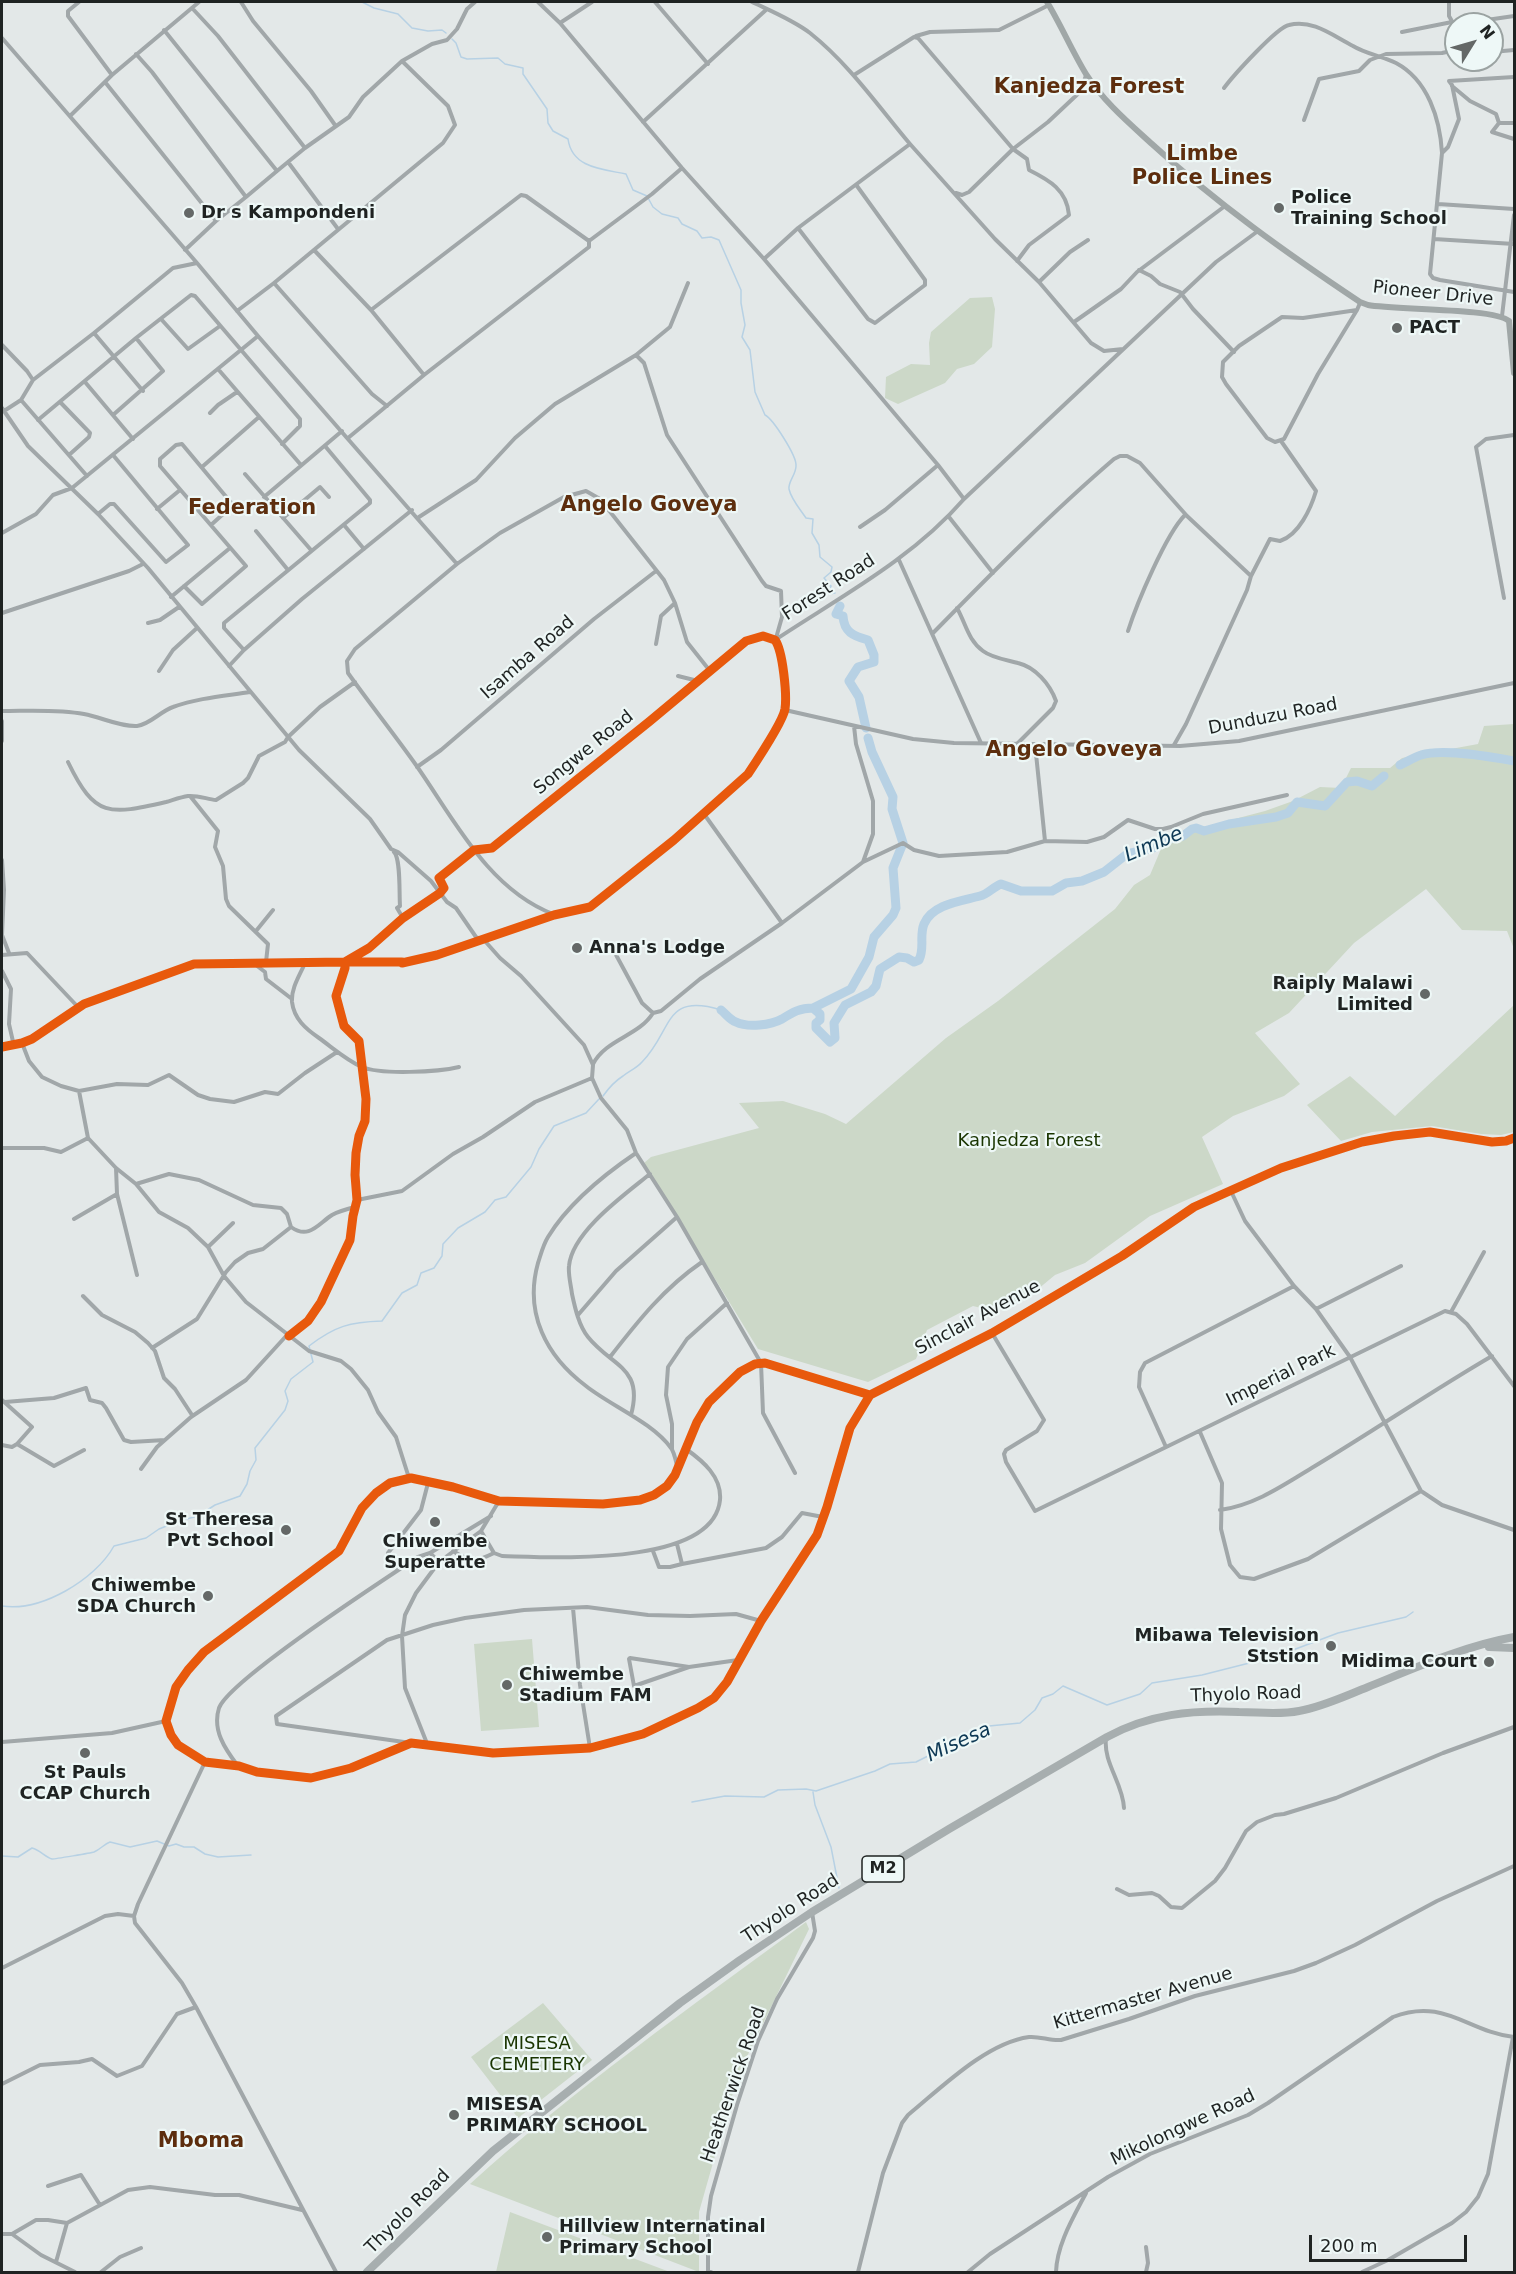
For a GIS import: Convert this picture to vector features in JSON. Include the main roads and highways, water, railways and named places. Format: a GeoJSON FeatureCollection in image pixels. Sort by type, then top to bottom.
{"type":"FeatureCollection","features":[{"type":"Feature","properties":{"kind":"highway","name":"M2"},"geometry":{"type":"LineString","coordinates":[[1515,1638],[1515,1644]]}},
{"type":"Feature","properties":{"kind":"highway","name":"Thyolo Road"},"geometry":{"type":"LineString","coordinates":[[367,2272],[445,2196],[513,2135],[680,2003],[812,1912],[1107,1737],[1132,1725],[1166,1715],[1198,1711],[1272,1713],[1298,1711],[1469,1649],[1515,1638]]}},
{"type":"Feature","properties":{"kind":"highway","name":"Thyolo Road"},"geometry":{"type":"LineString","coordinates":[[1469,1649],[1515,1648]]}},
{"type":"Feature","properties":{"kind":"waterway"},"geometry":{"type":"LineString","coordinates":[[362,2],[374,8],[398,14],[412,28],[428,31],[442,30],[446,33]]}},
{"type":"Feature","properties":{"kind":"waterway"},"geometry":{"type":"LineString","coordinates":[[452,39],[461,57],[467,59],[498,58],[505,64],[523,68],[523,74],[547,109],[548,123],[553,131],[568,139],[575,156],[582,162],[626,174],[633,190],[647,196],[653,207],[662,214],[678,218],[682,224],[697,231],[702,238],[711,237],[719,240],[741,290],[745,325],[742,337],[750,350],[755,392],[765,415],[779,430],[793,454],[796,466],[789,486],[790,493],[806,518],[813,519],[812,533],[819,545],[820,557],[832,567],[831,572],[824,578],[831,586],[829,594],[835,593]]}},
{"type":"Feature","properties":{"kind":"waterway"},"geometry":{"type":"LineString","coordinates":[[840,606],[836,614],[843,616],[847,630],[868,640],[874,655],[874,662],[858,667],[849,681],[859,697],[866,728]]}},
{"type":"Feature","properties":{"kind":"waterway"},"geometry":{"type":"LineString","coordinates":[[813,1008],[851,989],[869,957],[874,937],[893,915],[896,908],[893,868],[903,843],[892,809],[893,797],[868,738]]}},
{"type":"Feature","properties":{"kind":"waterway"},"geometry":{"type":"LineString","coordinates":[[1400,765],[1421,755],[1442,752],[1514,761]]}},
{"type":"Feature","properties":{"kind":"waterway","name":"Limbe"},"geometry":{"type":"LineString","coordinates":[[721,1010],[741,1024],[759,1025],[772,1023],[797,1011],[813,1008],[820,1014],[816,1028],[830,1042],[835,1038],[834,1023],[845,1005],[871,992],[876,986],[880,969],[899,957],[914,962],[919,960],[924,924],[928,917],[940,908],[983,895],[1001,884],[1021,891],[1052,891],[1066,883],[1082,881],[1104,872],[1127,854],[1153,848],[1172,838],[1183,836],[1192,829],[1204,831],[1229,824],[1276,817],[1288,813],[1297,802],[1325,806],[1347,782],[1357,781],[1372,786],[1384,776]]}},
{"type":"Feature","properties":{"kind":"waterway"},"geometry":{"type":"LineString","coordinates":[[603,1096],[617,1080],[642,1062],[671,1018],[679,1010],[689,1006],[721,1010]]}},
{"type":"Feature","properties":{"kind":"waterway"},"geometry":{"type":"LineString","coordinates":[[2,1606],[17,1607],[50,1599],[66,1591],[94,1571],[114,1546],[146,1538],[159,1529],[198,1516],[215,1505],[240,1496],[256,1460],[255,1448],[285,1410],[288,1401],[285,1391],[291,1379],[313,1362],[309,1346],[343,1326],[382,1321],[402,1293],[417,1285],[421,1273],[434,1268],[442,1256],[443,1244],[458,1228],[485,1212],[495,1200],[506,1197],[531,1167],[539,1149],[554,1126],[586,1113],[599,1099]]}},
{"type":"Feature","properties":{"kind":"waterway","name":"Misesa"},"geometry":{"type":"LineString","coordinates":[[692,1802],[725,1796],[764,1797],[778,1790],[816,1791],[890,1764],[916,1762],[934,1753],[942,1754],[974,1741],[989,1726],[1020,1723],[1035,1710],[1042,1698],[1053,1694],[1063,1686],[1107,1705],[1140,1694],[1152,1683],[1202,1675],[1277,1656],[1338,1633],[1406,1617],[1413,1612]]}},
{"type":"Feature","properties":{"kind":"waterway"},"geometry":{"type":"LineString","coordinates":[[813,1792],[815,1805],[831,1847],[839,1888]]}},
{"type":"Feature","properties":{"kind":"waterway"},"geometry":{"type":"LineString","coordinates":[[2,1856],[18,1857],[32,1848],[52,1859],[94,1852],[110,1842],[130,1847],[157,1841],[169,1846],[176,1844],[194,1847],[205,1854],[218,1857],[251,1855]]}},
{"type":"Feature","properties":{"kind":"place","name":"Police Training School"},"geometry":{"type":"Point","coordinates":[1279,208]}},
{"type":"Feature","properties":{"kind":"place","name":"Dr s Kampondeni"},"geometry":{"type":"Point","coordinates":[189,213]}},
{"type":"Feature","properties":{"kind":"place","name":"PACT"},"geometry":{"type":"Point","coordinates":[1397,328]}},
{"type":"Feature","properties":{"kind":"place","name":"Anna's Lodge"},"geometry":{"type":"Point","coordinates":[577,948]}},
{"type":"Feature","properties":{"kind":"place","name":"Raiply Malawi Limited"},"geometry":{"type":"Point","coordinates":[1425,994]}},
{"type":"Feature","properties":{"kind":"place","name":"Chiwembe Superatte"},"geometry":{"type":"Point","coordinates":[435,1522]}},
{"type":"Feature","properties":{"kind":"place","name":"St Theresa Pvt School"},"geometry":{"type":"Point","coordinates":[286,1530]}},
{"type":"Feature","properties":{"kind":"place","name":"Chiwembe SDA Church"},"geometry":{"type":"Point","coordinates":[208,1596]}},
{"type":"Feature","properties":{"kind":"place","name":"Mibawa Television Ststion"},"geometry":{"type":"Point","coordinates":[1331,1646]}},
{"type":"Feature","properties":{"kind":"place","name":"Midima Court"},"geometry":{"type":"Point","coordinates":[1489,1662]}},
{"type":"Feature","properties":{"kind":"place","name":"Chiwembe Stadium FAM"},"geometry":{"type":"Point","coordinates":[507,1685]}},
{"type":"Feature","properties":{"kind":"place","name":"St Pauls CCAP Church"},"geometry":{"type":"Point","coordinates":[85,1753]}},
{"type":"Feature","properties":{"kind":"place","name":"MISESA PRIMARY SCHOOL"},"geometry":{"type":"Point","coordinates":[454,2115]}},
{"type":"Feature","properties":{"kind":"place","name":"Hillview Internatinal Primary School"},"geometry":{"type":"Point","coordinates":[547,2237]}},
{"type":"Feature","properties":{"kind":"district","name":"Kanjedza Forest"},"geometry":{"type":"Point","coordinates":[1089,88]}},
{"type":"Feature","properties":{"kind":"district","name":"Limbe Police Lines"},"geometry":{"type":"Point","coordinates":[1202,167]}},
{"type":"Feature","properties":{"kind":"district","name":"Angelo Goveya"},"geometry":{"type":"Point","coordinates":[649,506]}},
{"type":"Feature","properties":{"kind":"district","name":"Federation"},"geometry":{"type":"Point","coordinates":[252,509]}},
{"type":"Feature","properties":{"kind":"district","name":"Angelo Goveya"},"geometry":{"type":"Point","coordinates":[1074,751]}},
{"type":"Feature","properties":{"kind":"district","name":"Mboma"},"geometry":{"type":"Point","coordinates":[201,2142]}},
{"type":"Feature","properties":{"kind":"park label","name":"MISESA CEMETERY"},"geometry":{"type":"Point","coordinates":[537,2054]}}]}
